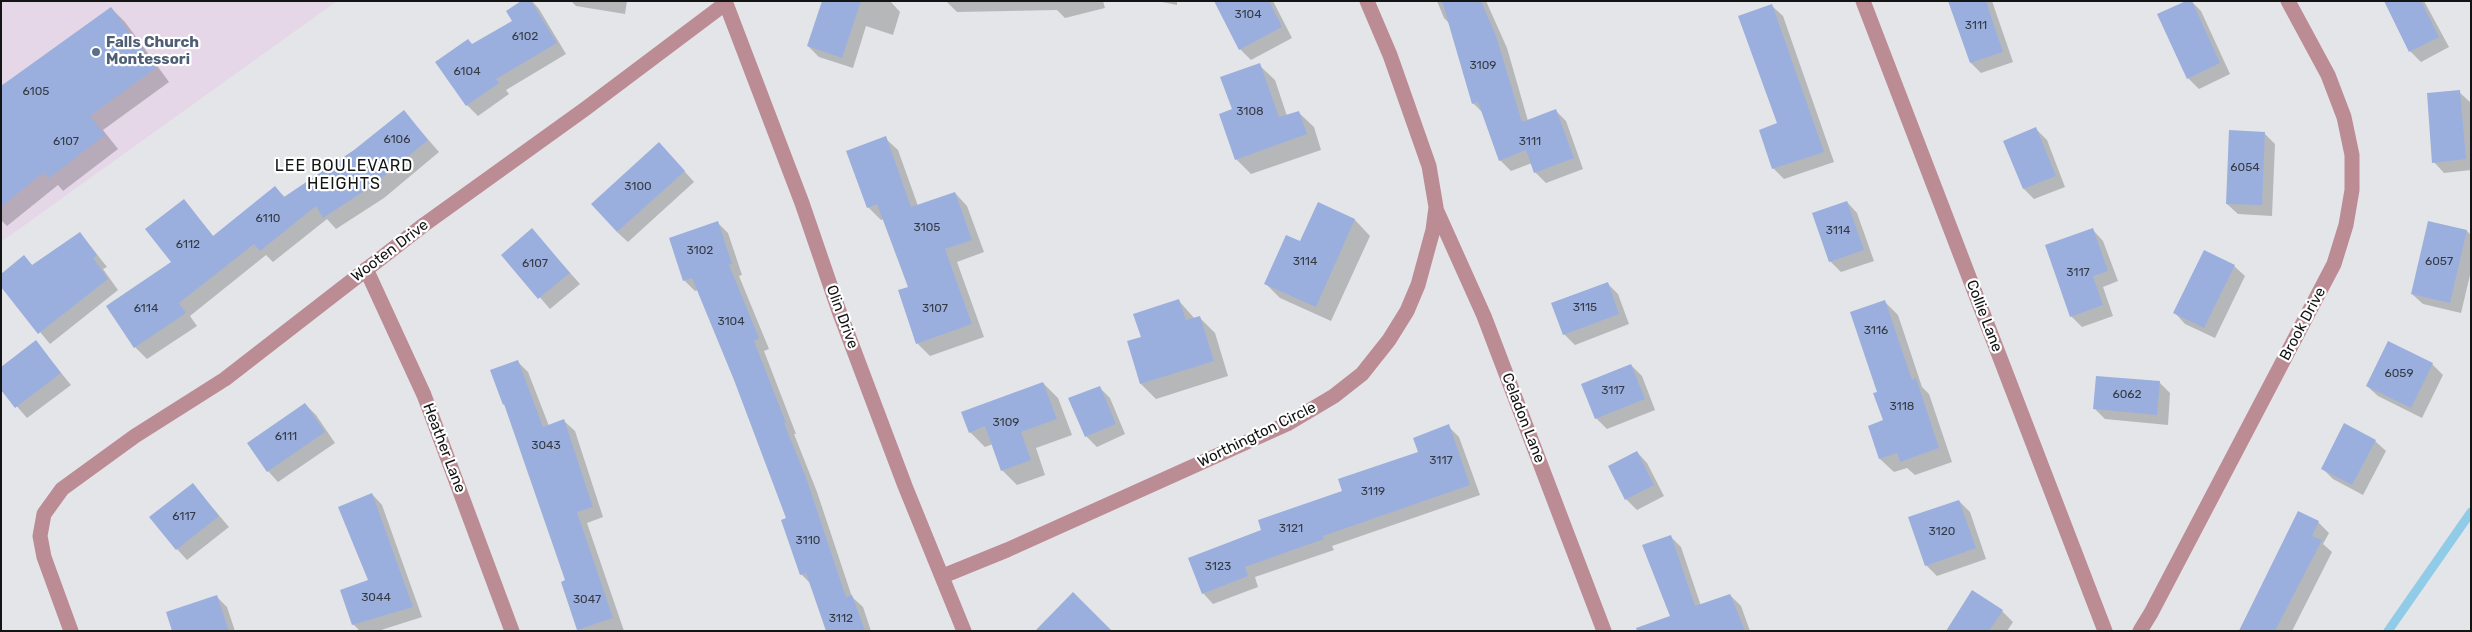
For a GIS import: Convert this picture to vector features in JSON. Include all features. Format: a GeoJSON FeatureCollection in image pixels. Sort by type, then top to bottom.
{"type":"FeatureCollection","features":[{"type":"Feature","properties":{"kind":"street","name":"Worthington Circle"},"geometry":{"type":"LineString","coordinates":[[943,576],[1008,550],[1287,424],[1334,396],[1362,374],[1389,340],[1406,311],[1418,285],[1433,230],[1436,208],[1429,166],[1390,55],[1367,1]]}},
{"type":"Feature","properties":{"kind":"street","name":"Collie Lane"},"geometry":{"type":"LineString","coordinates":[[1863,1],[2105,631]]}},
{"type":"Feature","properties":{"kind":"street","name":"Brook Drive"},"geometry":{"type":"LineString","coordinates":[[2140,631],[2334,264],[2346,225],[2352,190],[2352,155],[2344,117],[2328,74],[2288,1]]}},
{"type":"Feature","properties":{"kind":"street","name":"Wooten Drive"},"geometry":{"type":"LineString","coordinates":[[71,631],[44,557],[40,536],[44,514],[62,489],[135,436],[225,379],[366,269],[725,2]]}},
{"type":"Feature","properties":{"kind":"street","name":"Olin Drive"},"geometry":{"type":"LineString","coordinates":[[725,2],[802,203],[839,310],[964,631]]}},
{"type":"Feature","properties":{"kind":"street","name":"Celadon Lane"},"geometry":{"type":"LineString","coordinates":[[1436,208],[1484,316],[1604,631]]}},
{"type":"Feature","properties":{"kind":"street","name":"Heather Lane"},"geometry":{"type":"LineString","coordinates":[[366,269],[424,395],[512,631]]}},
{"type":"Feature","properties":{"kind":"shaded area"},"geometry":{"type":"Polygon","coordinates":[[[1,1],[337,1],[1,242],[1,1]]]}},
{"type":"Feature","properties":{"kind":"building"},"geometry":{"type":"Polygon","coordinates":[[[521,1],[531,1],[557,43],[496,79],[499,83],[466,106],[435,62],[468,39],[472,44],[512,21],[506,11],[521,1]]]}},
{"type":"Feature","properties":{"kind":"building"},"geometry":{"type":"Polygon","coordinates":[[[822,1],[861,1],[842,58],[807,46],[822,1]]]}},
{"type":"Feature","properties":{"kind":"building"},"geometry":{"type":"Polygon","coordinates":[[[1214,1],[1269,1],[1282,27],[1239,50],[1214,1]]]}},
{"type":"Feature","properties":{"kind":"building"},"geometry":{"type":"Polygon","coordinates":[[[1442,1],[1481,1],[1496,36],[1522,122],[1556,109],[1574,158],[1534,173],[1526,150],[1499,161],[1478,102],[1472,104],[1442,1]]]}},
{"type":"Feature","properties":{"kind":"building"},"geometry":{"type":"Polygon","coordinates":[[[1948,1],[1986,1],[2003,52],[1970,63],[1948,1]]]}},
{"type":"Feature","properties":{"kind":"building"},"geometry":{"type":"Polygon","coordinates":[[[2186,1],[2192,1],[2220,63],[2187,79],[2157,14],[2186,1]]]}},
{"type":"Feature","properties":{"kind":"building"},"geometry":{"type":"Polygon","coordinates":[[[2384,1],[2421,1],[2439,37],[2409,52],[2384,1]]]}},
{"type":"Feature","properties":{"kind":"building"},"geometry":{"type":"Polygon","coordinates":[[[1772,4],[1824,152],[1772,169],[1759,130],[1777,123],[1738,16],[1772,4]]]}},
{"type":"Feature","properties":{"kind":"building"},"geometry":{"type":"Polygon","coordinates":[[[111,7],[156,68],[90,116],[105,135],[49,178],[44,172],[1,207],[1,86],[111,7]]]}},
{"type":"Feature","properties":{"kind":"building"},"geometry":{"type":"Polygon","coordinates":[[[1260,63],[1279,117],[1299,111],[1307,134],[1235,160],[1219,114],[1232,109],[1220,77],[1260,63]]]}},
{"type":"Feature","properties":{"kind":"building"},"geometry":{"type":"Polygon","coordinates":[[[2460,90],[2466,159],[2432,163],[2427,93],[2460,90]]]}},
{"type":"Feature","properties":{"kind":"building"},"geometry":{"type":"Polygon","coordinates":[[[404,110],[428,140],[372,186],[323,218],[316,206],[260,251],[254,244],[179,303],[186,313],[134,348],[106,306],[171,262],[145,229],[184,199],[213,236],[275,186],[284,197],[354,150],[404,110]]]}},
{"type":"Feature","properties":{"kind":"building"},"geometry":{"type":"Polygon","coordinates":[[[2036,127],[2056,176],[2023,189],[2003,141],[2036,127]]]}},
{"type":"Feature","properties":{"kind":"building"},"geometry":{"type":"Polygon","coordinates":[[[2229,130],[2265,132],[2262,205],[2226,204],[2229,130]]]}},
{"type":"Feature","properties":{"kind":"building"},"geometry":{"type":"Polygon","coordinates":[[[886,136],[911,207],[955,192],[972,240],[945,249],[972,324],[916,344],[898,290],[908,287],[877,204],[867,208],[846,151],[886,136]]]}},
{"type":"Feature","properties":{"kind":"building"},"geometry":{"type":"Polygon","coordinates":[[[659,142],[685,171],[617,232],[591,204],[659,142]]]}},
{"type":"Feature","properties":{"kind":"building"},"geometry":{"type":"Polygon","coordinates":[[[1847,201],[1864,250],[1829,262],[1812,213],[1847,201]]]}},
{"type":"Feature","properties":{"kind":"building"},"geometry":{"type":"Polygon","coordinates":[[[1318,202],[1355,219],[1316,307],[1264,284],[1286,235],[1300,241],[1318,202]]]}},
{"type":"Feature","properties":{"kind":"building"},"geometry":{"type":"Polygon","coordinates":[[[718,221],[732,264],[729,265],[759,338],[754,341],[807,480],[846,597],[852,595],[865,631],[826,631],[806,573],[800,575],[781,520],[786,518],[734,380],[692,278],[683,281],[669,238],[718,221]]]}},
{"type":"Feature","properties":{"kind":"building"},"geometry":{"type":"Polygon","coordinates":[[[2428,221],[2467,230],[2450,303],[2411,294],[2428,221]]]}},
{"type":"Feature","properties":{"kind":"building"},"geometry":{"type":"Polygon","coordinates":[[[532,228],[570,273],[538,299],[501,255],[532,228]]]}},
{"type":"Feature","properties":{"kind":"building"},"geometry":{"type":"Polygon","coordinates":[[[2093,228],[2108,271],[2093,276],[2103,305],[2070,317],[2045,245],[2093,228]]]}},
{"type":"Feature","properties":{"kind":"building"},"geometry":{"type":"Polygon","coordinates":[[[80,232],[97,255],[93,258],[108,279],[38,334],[1,287],[1,274],[24,255],[32,265],[80,232]]]}},
{"type":"Feature","properties":{"kind":"building"},"geometry":{"type":"Polygon","coordinates":[[[2204,250],[2235,265],[2204,328],[2173,313],[2204,250]]]}},
{"type":"Feature","properties":{"kind":"building"},"geometry":{"type":"Polygon","coordinates":[[[1608,282],[1619,314],[1563,335],[1551,303],[1608,282]]]}},
{"type":"Feature","properties":{"kind":"building"},"geometry":{"type":"Polygon","coordinates":[[[1179,299],[1186,320],[1200,316],[1214,361],[1140,384],[1127,341],[1141,337],[1133,314],[1179,299]]]}},
{"type":"Feature","properties":{"kind":"building"},"geometry":{"type":"Polygon","coordinates":[[[1885,300],[1912,380],[1916,378],[1939,448],[1900,462],[1897,453],[1879,459],[1868,426],[1883,420],[1873,393],[1877,392],[1850,312],[1885,300]]]}},
{"type":"Feature","properties":{"kind":"building"},"geometry":{"type":"Polygon","coordinates":[[[36,340],[61,373],[15,408],[1,390],[1,367],[36,340]]]}},
{"type":"Feature","properties":{"kind":"building"},"geometry":{"type":"Polygon","coordinates":[[[2388,341],[2433,363],[2411,408],[2366,386],[2388,341]]]}},
{"type":"Feature","properties":{"kind":"building"},"geometry":{"type":"Polygon","coordinates":[[[518,360],[543,427],[564,419],[593,507],[577,512],[613,618],[577,630],[561,582],[565,580],[504,404],[490,370],[518,360]]]}},
{"type":"Feature","properties":{"kind":"building"},"geometry":{"type":"Polygon","coordinates":[[[1631,364],[1645,399],[1595,419],[1581,384],[1631,364]]]}},
{"type":"Feature","properties":{"kind":"building"},"geometry":{"type":"Polygon","coordinates":[[[2096,376],[2160,381],[2157,415],[2093,409],[2096,376]]]}},
{"type":"Feature","properties":{"kind":"building"},"geometry":{"type":"Polygon","coordinates":[[[1043,382],[1057,419],[1021,432],[1031,460],[1001,471],[985,426],[969,433],[961,412],[1043,382]]]}},
{"type":"Feature","properties":{"kind":"building"},"geometry":{"type":"Polygon","coordinates":[[[1100,386],[1116,424],[1085,437],[1068,398],[1100,386]]]}},
{"type":"Feature","properties":{"kind":"building"},"geometry":{"type":"Polygon","coordinates":[[[305,403],[325,432],[267,472],[247,443],[305,403]]]}},
{"type":"Feature","properties":{"kind":"building"},"geometry":{"type":"Polygon","coordinates":[[[2344,423],[2376,440],[2352,485],[2321,469],[2344,423]]]}},
{"type":"Feature","properties":{"kind":"building"},"geometry":{"type":"Polygon","coordinates":[[[1449,424],[1470,485],[1323,536],[1324,539],[1245,567],[1248,576],[1202,594],[1188,558],[1261,530],[1258,520],[1342,491],[1338,479],[1418,452],[1413,438],[1449,424]]]}},
{"type":"Feature","properties":{"kind":"building"},"geometry":{"type":"Polygon","coordinates":[[[1637,451],[1654,485],[1625,500],[1608,466],[1637,451]]]}},
{"type":"Feature","properties":{"kind":"building"},"geometry":{"type":"Polygon","coordinates":[[[193,483],[219,516],[176,550],[149,517],[193,483]]]}},
{"type":"Feature","properties":{"kind":"building"},"geometry":{"type":"Polygon","coordinates":[[[372,493],[413,607],[352,625],[340,590],[368,580],[338,507],[372,493]]]}},
{"type":"Feature","properties":{"kind":"building"},"geometry":{"type":"Polygon","coordinates":[[[1959,500],[1976,548],[1925,566],[1908,517],[1959,500]]]}},
{"type":"Feature","properties":{"kind":"building"},"geometry":{"type":"Polygon","coordinates":[[[2298,511],[2319,521],[2312,536],[2322,540],[2275,631],[2239,631],[2298,511]]]}},
{"type":"Feature","properties":{"kind":"building"},"geometry":{"type":"Polygon","coordinates":[[[1671,535],[1695,606],[1730,594],[1745,631],[1637,631],[1636,628],[1670,616],[1642,545],[1671,535]]]}},
{"type":"Feature","properties":{"kind":"building"},"geometry":{"type":"Polygon","coordinates":[[[1972,590],[2003,610],[1989,631],[1946,631],[1972,590]]]}},
{"type":"Feature","properties":{"kind":"building"},"geometry":{"type":"Polygon","coordinates":[[[1073,592],[1112,631],[1035,631],[1073,592]]]}},
{"type":"Feature","properties":{"kind":"building"},"geometry":{"type":"Polygon","coordinates":[[[217,595],[229,631],[172,631],[166,612],[217,595]]]}},
{"type":"Feature","properties":{"kind":"waterway"},"geometry":{"type":"LineString","coordinates":[[2388,631],[2471,512]]}},
{"type":"Feature","properties":{"kind":"place","name":"Falls Church Montessori"},"geometry":{"type":"Point","coordinates":[96,52]}},
{"type":"Feature","properties":{"kind":"district","name":"LEE BOULEVARD HEIGHTS"},"geometry":{"type":"Point","coordinates":[344,175]}}]}
